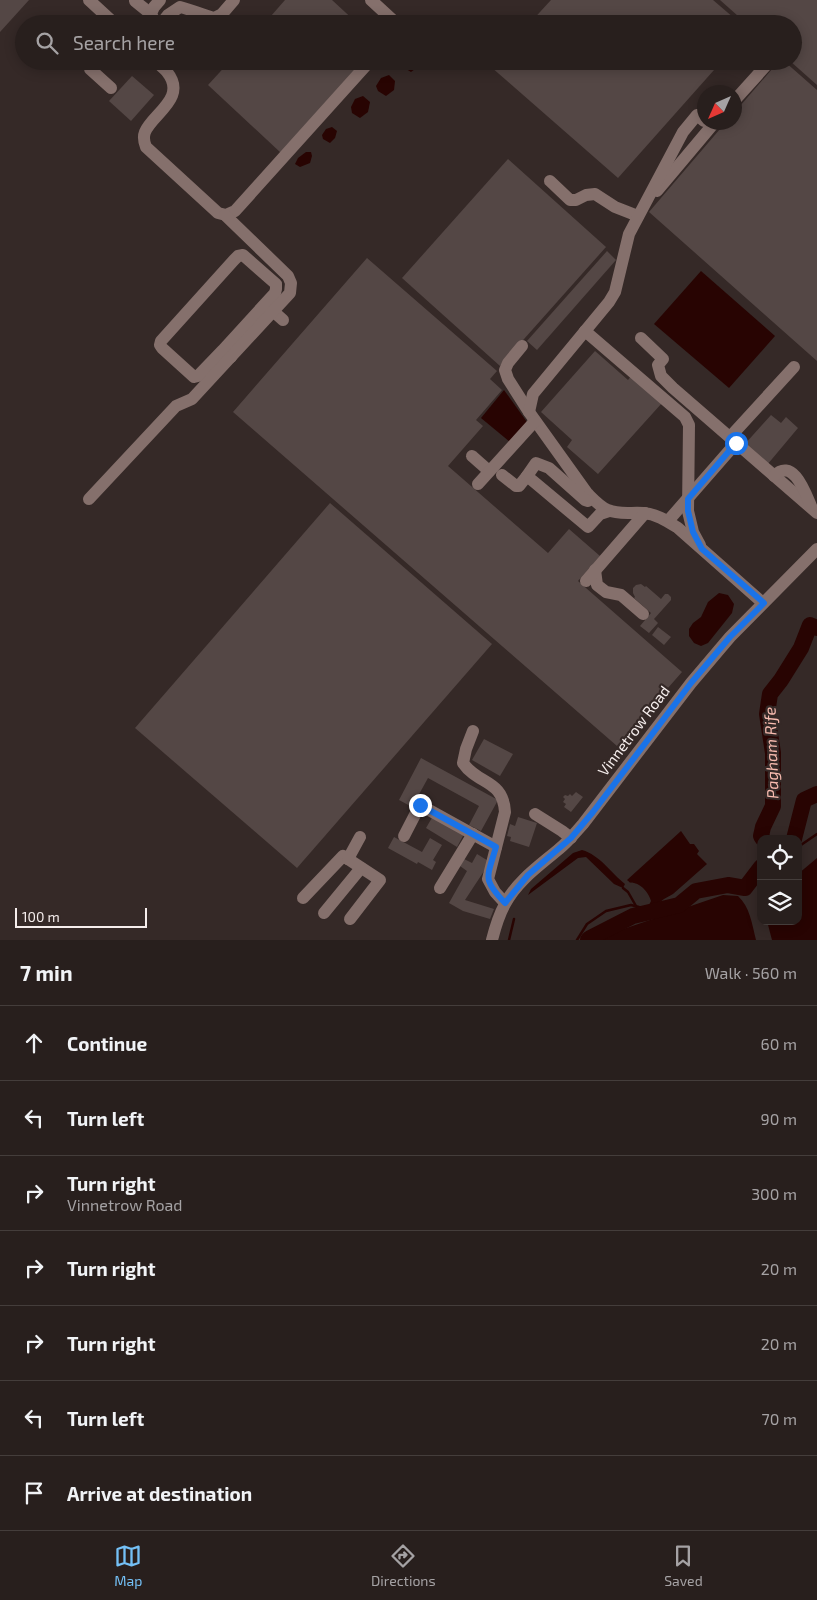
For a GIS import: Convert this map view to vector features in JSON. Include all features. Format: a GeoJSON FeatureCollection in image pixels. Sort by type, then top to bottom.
{"type":"FeatureCollection","features":[{"type":"Feature","properties":{"kind":"street"},"geometry":{"type":"LineString","coordinates":[[90,0],[106,15]]}},
{"type":"Feature","properties":{"kind":"street"},"geometry":{"type":"LineString","coordinates":[[156,15],[154,7],[160,0]]}},
{"type":"Feature","properties":{"kind":"street"},"geometry":{"type":"LineString","coordinates":[[220,15],[234,0]]}},
{"type":"Feature","properties":{"kind":"street"},"geometry":{"type":"LineString","coordinates":[[371,0],[387,15]]}},
{"type":"Feature","properties":{"kind":"street"},"geometry":{"type":"LineString","coordinates":[[135,1],[151,15]]}},
{"type":"Feature","properties":{"kind":"street"},"geometry":{"type":"LineString","coordinates":[[169,15],[180,7],[194,10],[203,15]]}},
{"type":"Feature","properties":{"kind":"street"},"geometry":{"type":"LineString","coordinates":[[91,70],[111,88]]}},
{"type":"Feature","properties":{"kind":"street"},"geometry":{"type":"LineString","coordinates":[[165,70],[172,82],[172,90],[169,102],[145,132],[144,140],[146,147],[218,213],[226,215],[290,280],[292,286],[290,293],[278,316],[256,322]]}},
{"type":"Feature","properties":{"kind":"street"},"geometry":{"type":"LineString","coordinates":[[226,215],[235,211],[362,70]]}},
{"type":"Feature","properties":{"kind":"street"},"geometry":{"type":"LineString","coordinates":[[742,92],[762,70]]}},
{"type":"Feature","properties":{"kind":"street"},"geometry":{"type":"LineString","coordinates":[[478,484],[532,416],[533,394],[610,302],[615,292],[629,234],[683,132],[697,115]]}},
{"type":"Feature","properties":{"kind":"street"},"geometry":{"type":"LineString","coordinates":[[639,213],[704,130]]}},
{"type":"Feature","properties":{"kind":"street"},"geometry":{"type":"LineString","coordinates":[[550,181],[570,200],[595,194],[615,207],[639,213]]}},
{"type":"Feature","properties":{"kind":"street"},"geometry":{"type":"LineString","coordinates":[[89,499],[176,406],[192,399],[227,353],[256,322],[275,293],[276,284],[246,256],[241,255],[236,258],[160,344],[195,378],[227,353]]}},
{"type":"Feature","properties":{"kind":"street"},"geometry":{"type":"LineString","coordinates":[[585,331],[685,417],[689,426],[688,511],[693,532],[702,549]]}},
{"type":"Feature","properties":{"kind":"street"},"geometry":{"type":"LineString","coordinates":[[641,338],[663,359],[658,365],[661,376],[774,476],[779,471],[785,470],[792,473],[798,479],[814,511]]}},
{"type":"Feature","properties":{"kind":"street"},"geometry":{"type":"LineString","coordinates":[[522,346],[508,363],[505,370],[508,379],[587,493],[603,507]]}},
{"type":"Feature","properties":{"kind":"street"},"geometry":{"type":"LineString","coordinates":[[668,521],[688,499],[733,440],[794,367]]}},
{"type":"Feature","properties":{"kind":"street"},"geometry":{"type":"LineString","coordinates":[[472,456],[489,471]]}},
{"type":"Feature","properties":{"kind":"street"},"geometry":{"type":"LineString","coordinates":[[502,475],[516,486],[519,486],[536,463],[549,468],[585,500],[620,513],[645,513],[663,518],[678,528],[764,603]]}},
{"type":"Feature","properties":{"kind":"street"},"geometry":{"type":"LineString","coordinates":[[527,476],[588,527],[600,514],[603,507]]}},
{"type":"Feature","properties":{"kind":"street"},"geometry":{"type":"LineString","coordinates":[[586,581],[645,513]]}},
{"type":"Feature","properties":{"kind":"street","name":"Vinnetrow Road"},"geometry":{"type":"LineString","coordinates":[[492,940],[496,923],[505,903],[528,875],[571,838],[691,683],[730,637],[817,549]]}},
{"type":"Feature","properties":{"kind":"street"},"geometry":{"type":"LineString","coordinates":[[595,570],[597,585],[606,592],[620,595],[643,614]]}},
{"type":"Feature","properties":{"kind":"street"},"geometry":{"type":"LineString","coordinates":[[473,732],[466,749],[464,763],[470,772],[497,790],[502,795],[504,802],[505,812],[488,879],[490,885],[505,903]]}},
{"type":"Feature","properties":{"kind":"street"},"geometry":{"type":"LineString","coordinates":[[404,836],[420,805],[496,847]]}},
{"type":"Feature","properties":{"kind":"street"},"geometry":{"type":"LineString","coordinates":[[535,814],[571,838]]}},
{"type":"Feature","properties":{"kind":"street"},"geometry":{"type":"LineString","coordinates":[[440,888],[473,834]]}},
{"type":"Feature","properties":{"kind":"street"},"geometry":{"type":"LineString","coordinates":[[348,859],[360,837]]}},
{"type":"Feature","properties":{"kind":"street"},"geometry":{"type":"LineString","coordinates":[[304,898],[343,856],[380,880],[350,919]]}},
{"type":"Feature","properties":{"kind":"street"},"geometry":{"type":"LineString","coordinates":[[324,913],[361,868]]}},
{"type":"Feature","properties":{"kind":"shaded area"},"geometry":{"type":"Polygon","coordinates":[[[389,75],[395,81],[394,90],[386,96],[378,91],[376,86],[381,78],[389,75]]]}},
{"type":"Feature","properties":{"kind":"shaded area"},"geometry":{"type":"Polygon","coordinates":[[[363,96],[370,102],[368,112],[360,118],[352,113],[351,107],[355,99],[363,96]]]}},
{"type":"Feature","properties":{"kind":"shaded area"},"geometry":{"type":"Polygon","coordinates":[[[332,127],[337,131],[335,138],[330,143],[323,139],[322,135],[326,129],[332,127]]]}},
{"type":"Feature","properties":{"kind":"shaded area"},"geometry":{"type":"Polygon","coordinates":[[[306,152],[311,152],[310,163],[300,167],[295,164],[298,158],[306,152]]]}},
{"type":"Feature","properties":{"kind":"shaded area"},"geometry":{"type":"Polygon","coordinates":[[[701,271],[775,336],[729,388],[654,324],[701,271]]]}},
{"type":"Feature","properties":{"kind":"shaded area"},"geometry":{"type":"Polygon","coordinates":[[[504,390],[527,422],[510,442],[481,418],[504,390]]]}},
{"type":"Feature","properties":{"kind":"shaded area"},"geometry":{"type":"Polygon","coordinates":[[[719,593],[728,595],[734,604],[732,613],[708,643],[701,646],[694,643],[689,636],[689,629],[701,617],[708,602],[719,593]]]}},
{"type":"Feature","properties":{"kind":"shaded area"},"geometry":{"type":"Polygon","coordinates":[[[681,831],[690,844],[694,844],[699,851],[697,854],[707,864],[673,894],[656,905],[659,910],[648,912],[651,901],[647,893],[640,886],[627,880],[681,831]]]}},
{"type":"Feature","properties":{"kind":"shaded area"},"geometry":{"type":"Polygon","coordinates":[[[582,850],[588,852],[605,865],[625,884],[623,888],[614,884],[586,857],[578,858],[528,895],[531,889],[573,853],[582,850]]]}},
{"type":"Feature","properties":{"kind":"shaded area"},"geometry":{"type":"Polygon","coordinates":[[[817,858],[817,940],[772,940],[768,925],[802,925],[802,871],[817,858]]]}},
{"type":"Feature","properties":{"kind":"shaded area"},"geometry":{"type":"Polygon","coordinates":[[[723,895],[738,896],[742,900],[750,916],[756,940],[603,940],[609,934],[723,895]]]}},
{"type":"Feature","properties":{"kind":"building"},"geometry":{"type":"Polygon","coordinates":[[[0,0],[29,0],[15,15],[0,32],[0,0]]]}},
{"type":"Feature","properties":{"kind":"building"},"geometry":{"type":"Polygon","coordinates":[[[285,0],[332,0],[348,15],[272,15],[285,0]]]}},
{"type":"Feature","properties":{"kind":"building"},"geometry":{"type":"Polygon","coordinates":[[[551,0],[713,0],[730,15],[537,15],[551,0]]]}},
{"type":"Feature","properties":{"kind":"building"},"geometry":{"type":"Polygon","coordinates":[[[720,0],[817,0],[817,85],[800,70],[802,70],[802,15],[737,15],[720,0]]]}},
{"type":"Feature","properties":{"kind":"building"},"geometry":{"type":"Polygon","coordinates":[[[222,70],[356,70],[281,153],[208,85],[222,70]]]}},
{"type":"Feature","properties":{"kind":"building"},"geometry":{"type":"Polygon","coordinates":[[[494,70],[714,70],[701,85],[697,85],[697,89],[618,178],[494,70]]]}},
{"type":"Feature","properties":{"kind":"building"},"geometry":{"type":"Polygon","coordinates":[[[771,70],[794,70],[817,90],[817,361],[649,212],[719,130],[742,130],[742,104],[771,70]]]}},
{"type":"Feature","properties":{"kind":"building"},"geometry":{"type":"Polygon","coordinates":[[[132,76],[154,95],[131,121],[109,101],[132,76]]]}},
{"type":"Feature","properties":{"kind":"building"},"geometry":{"type":"Polygon","coordinates":[[[508,159],[606,247],[500,366],[402,278],[508,159]]]}},
{"type":"Feature","properties":{"kind":"building"},"geometry":{"type":"Polygon","coordinates":[[[607,251],[616,260],[537,350],[527,341],[607,251]]]}},
{"type":"Feature","properties":{"kind":"building"},"geometry":{"type":"Polygon","coordinates":[[[367,258],[497,371],[490,379],[502,390],[476,420],[483,426],[448,466],[548,553],[569,529],[600,556],[578,581],[682,672],[617,746],[233,412],[367,258]]]}},
{"type":"Feature","properties":{"kind":"building"},"geometry":{"type":"Polygon","coordinates":[[[595,351],[628,380],[632,375],[662,403],[598,474],[567,447],[572,440],[541,412],[595,351]]]}},
{"type":"Feature","properties":{"kind":"building"},"geometry":{"type":"Polygon","coordinates":[[[771,415],[781,423],[786,417],[798,428],[767,465],[744,445],[771,415]]]}},
{"type":"Feature","properties":{"kind":"building"},"geometry":{"type":"Polygon","coordinates":[[[330,503],[492,644],[297,868],[135,728],[330,503]]]}},
{"type":"Feature","properties":{"kind":"building"},"geometry":{"type":"Polygon","coordinates":[[[641,584],[661,599],[665,594],[671,597],[671,600],[654,619],[658,623],[649,633],[640,626],[651,613],[634,598],[633,593],[633,588],[641,584]]]}},
{"type":"Feature","properties":{"kind":"building"},"geometry":{"type":"Polygon","coordinates":[[[658,627],[671,637],[664,645],[652,635],[658,627]]]}},
{"type":"Feature","properties":{"kind":"building"},"geometry":{"type":"Polygon","coordinates":[[[484,739],[513,754],[500,776],[472,760],[484,739]]]}},
{"type":"Feature","properties":{"kind":"building"},"geometry":{"type":"Polygon","coordinates":[[[421,758],[498,800],[481,831],[469,825],[479,806],[428,778],[412,807],[399,800],[421,758]]]}},
{"type":"Feature","properties":{"kind":"building"},"geometry":{"type":"Polygon","coordinates":[[[576,792],[583,797],[571,812],[564,807],[566,804],[563,802],[565,799],[563,797],[570,794],[572,796],[576,792]]]}},
{"type":"Feature","properties":{"kind":"building"},"geometry":{"type":"Polygon","coordinates":[[[433,816],[464,834],[457,847],[426,828],[433,816]]]}},
{"type":"Feature","properties":{"kind":"building"},"geometry":{"type":"Polygon","coordinates":[[[518,817],[537,823],[529,847],[510,841],[511,837],[507,836],[510,824],[515,826],[518,817]]]}},
{"type":"Feature","properties":{"kind":"building"},"geometry":{"type":"Polygon","coordinates":[[[394,837],[422,852],[430,838],[442,845],[433,860],[436,862],[432,870],[388,848],[394,837]]]}},
{"type":"Feature","properties":{"kind":"building"},"geometry":{"type":"Polygon","coordinates":[[[477,854],[490,862],[465,900],[494,909],[490,919],[463,911],[449,903],[467,871],[460,866],[464,859],[472,863],[477,854]]]}},
{"type":"Feature","properties":{"kind":"waterway","name":"Pagham Rife"},"geometry":{"type":"LineString","coordinates":[[761,835],[773,806],[773,753],[767,714],[770,694],[801,648],[810,625],[817,628]]}},
{"type":"Feature","properties":{"kind":"waterway","name":"Pagham Rife"},"geometry":{"type":"LineString","coordinates":[[795,835],[804,800],[817,794]]}},
{"type":"Feature","properties":{"kind":"waterway"},"geometry":{"type":"LineString","coordinates":[[802,844],[817,834]]}},
{"type":"Feature","properties":{"kind":"waterway","name":"Pagham Rife"},"geometry":{"type":"LineString","coordinates":[[588,940],[633,916],[679,905],[696,891],[728,885],[745,888],[757,872]]}},
{"type":"Feature","properties":{"kind":"waterway"},"geometry":{"type":"LineString","coordinates":[[623,888],[628,892],[636,906]]}},
{"type":"Feature","properties":{"kind":"waterway"},"geometry":{"type":"LineString","coordinates":[[577,940],[587,924],[606,911],[631,905],[648,912]]}},
{"type":"Feature","properties":{"kind":"waterway"},"geometry":{"type":"LineString","coordinates":[[509,940],[514,919]]}},
{"type":"Feature","properties":{"kind":"route"},"geometry":{"type":"LineString","coordinates":[[420,805],[496,847],[488,879],[490,885],[505,903],[528,875],[571,838],[691,683],[730,637],[764,603],[702,549],[693,532],[688,511],[688,499],[736,443]]}}]}
